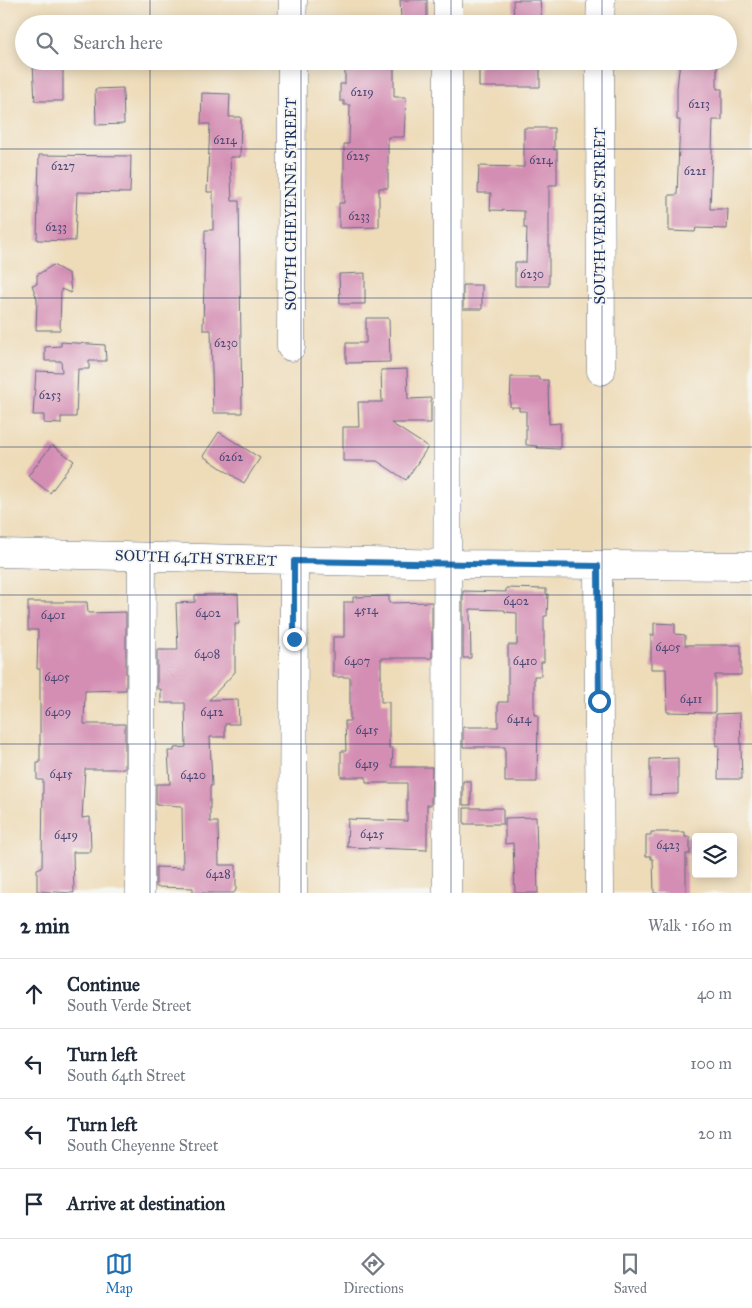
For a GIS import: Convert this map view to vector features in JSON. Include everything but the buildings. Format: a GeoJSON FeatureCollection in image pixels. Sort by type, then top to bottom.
{"type":"FeatureCollection","features":[{"type":"Feature","properties":{"kind":"street"},"geometry":{"type":"LineString","coordinates":[[292,0],[292,15]]}},
{"type":"Feature","properties":{"kind":"street"},"geometry":{"type":"LineString","coordinates":[[448,0],[448,15]]}},
{"type":"Feature","properties":{"kind":"street"},"geometry":{"type":"LineString","coordinates":[[600,0],[600,15]]}},
{"type":"Feature","properties":{"kind":"street","name":"SOUTH CHEYENNE STREET"},"geometry":{"type":"LineString","coordinates":[[291,347],[292,70]]}},
{"type":"Feature","properties":{"kind":"street"},"geometry":{"type":"LineString","coordinates":[[447,893],[449,564],[448,70]]}},
{"type":"Feature","properties":{"kind":"street","name":"SOUTH VERDE STREET"},"geometry":{"type":"LineString","coordinates":[[600,70],[601,371]]}},
{"type":"Feature","properties":{"kind":"street","name":"SOUTH 64TH STREET"},"geometry":{"type":"LineString","coordinates":[[0,553],[449,564],[752,566]]}},
{"type":"Feature","properties":{"kind":"street"},"geometry":{"type":"LineString","coordinates":[[140,893],[142,557]]}},
{"type":"Feature","properties":{"kind":"street"},"geometry":{"type":"LineString","coordinates":[[293,893],[294,561]]}},
{"type":"Feature","properties":{"kind":"street"},"geometry":{"type":"LineString","coordinates":[[598,566],[600,893]]}},
{"type":"Feature","properties":{"kind":"route"},"geometry":{"type":"LineString","coordinates":[[294,639],[294,561],[598,566],[599,701]]}}]}
